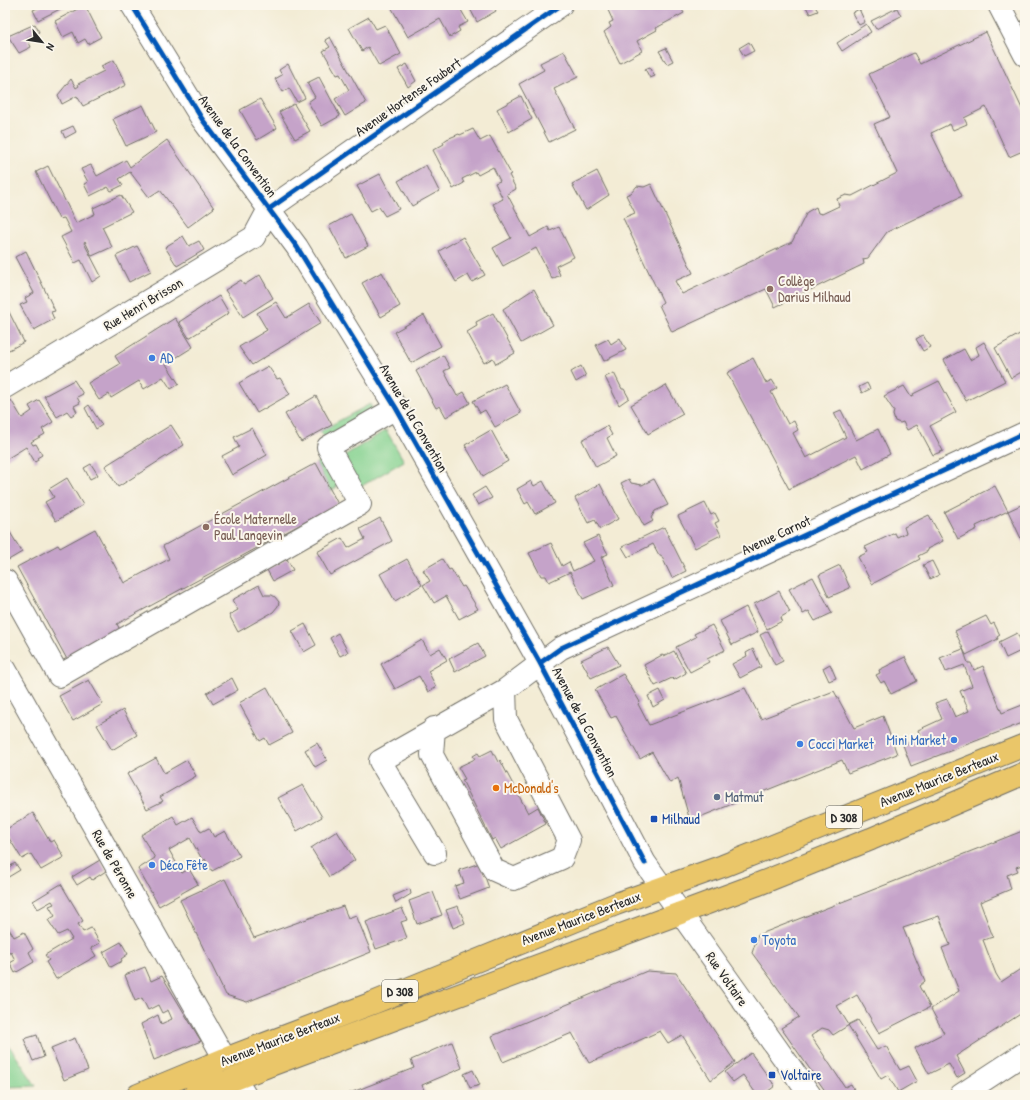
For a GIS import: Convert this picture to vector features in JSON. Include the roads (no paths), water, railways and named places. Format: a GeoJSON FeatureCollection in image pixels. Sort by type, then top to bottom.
{"type":"FeatureCollection","features":[{"type":"Feature","properties":{"kind":"main road","name":"Avenue Maurice Berteaux"},"geometry":{"type":"LineString","coordinates":[[138,1095],[225,1059],[262,1047],[616,904],[723,866],[1025,745]]}},
{"type":"Feature","properties":{"kind":"main road","name":"Avenue Maurice Berteaux"},"geometry":{"type":"LineString","coordinates":[[194,1095],[240,1087],[871,839],[1025,773]]}},
{"type":"Feature","properties":{"kind":"street","name":"Avenue de la Convention"},"geometry":{"type":"LineString","coordinates":[[132,5],[202,119],[297,247],[396,408],[540,663],[645,863]]}},
{"type":"Feature","properties":{"kind":"street","name":"Avenue Hortense Foubert"},"geometry":{"type":"LineString","coordinates":[[269,210],[561,5]]}},
{"type":"Feature","properties":{"kind":"street"},"geometry":{"type":"LineString","coordinates":[[999,5],[1025,54]]}},
{"type":"Feature","properties":{"kind":"street","name":"Rue Henri Brisson"},"geometry":{"type":"LineString","coordinates":[[5,388],[254,237],[269,210]]}},
{"type":"Feature","properties":{"kind":"street"},"geometry":{"type":"LineString","coordinates":[[6,581],[59,676],[360,504],[328,447],[396,408]]}},
{"type":"Feature","properties":{"kind":"street","name":"Avenue Carnot"},"geometry":{"type":"LineString","coordinates":[[435,852],[380,761],[434,728],[505,690],[561,648],[1025,433]]}},
{"type":"Feature","properties":{"kind":"street","name":"Rue de Péronne"},"geometry":{"type":"LineString","coordinates":[[5,670],[225,1059]]}},
{"type":"Feature","properties":{"kind":"street"},"geometry":{"type":"LineString","coordinates":[[434,728],[432,755],[494,870],[514,879],[562,858],[568,840],[506,719],[505,690]]}},
{"type":"Feature","properties":{"kind":"street","name":"Rue Voltaire"},"geometry":{"type":"LineString","coordinates":[[645,863],[778,1053],[810,1095]]}},
{"type":"Feature","properties":{"kind":"street"},"geometry":{"type":"LineString","coordinates":[[961,1095],[1025,1053]]}},
{"type":"Feature","properties":{"kind":"place","name":"Collège Darius Milhaud"},"geometry":{"type":"Point","coordinates":[770,289]}},
{"type":"Feature","properties":{"kind":"place","name":"AD"},"geometry":{"type":"Point","coordinates":[152,358]}},
{"type":"Feature","properties":{"kind":"place","name":"École Maternelle Paul Langevin"},"geometry":{"type":"Point","coordinates":[206,527]}},
{"type":"Feature","properties":{"kind":"place","name":"Mini Market"},"geometry":{"type":"Point","coordinates":[954,740]}},
{"type":"Feature","properties":{"kind":"place","name":"Cocci Market"},"geometry":{"type":"Point","coordinates":[800,744]}},
{"type":"Feature","properties":{"kind":"place","name":"McDonald's"},"geometry":{"type":"Point","coordinates":[496,788]}},
{"type":"Feature","properties":{"kind":"place","name":"Matmut"},"geometry":{"type":"Point","coordinates":[717,797]}},
{"type":"Feature","properties":{"kind":"place","name":"Milhaud"},"geometry":{"type":"Point","coordinates":[654,819]}},
{"type":"Feature","properties":{"kind":"place","name":"Déco Fête"},"geometry":{"type":"Point","coordinates":[152,865]}},
{"type":"Feature","properties":{"kind":"place","name":"Toyota"},"geometry":{"type":"Point","coordinates":[754,940]}},
{"type":"Feature","properties":{"kind":"place","name":"Voltaire"},"geometry":{"type":"Point","coordinates":[772,1075]}}]}
